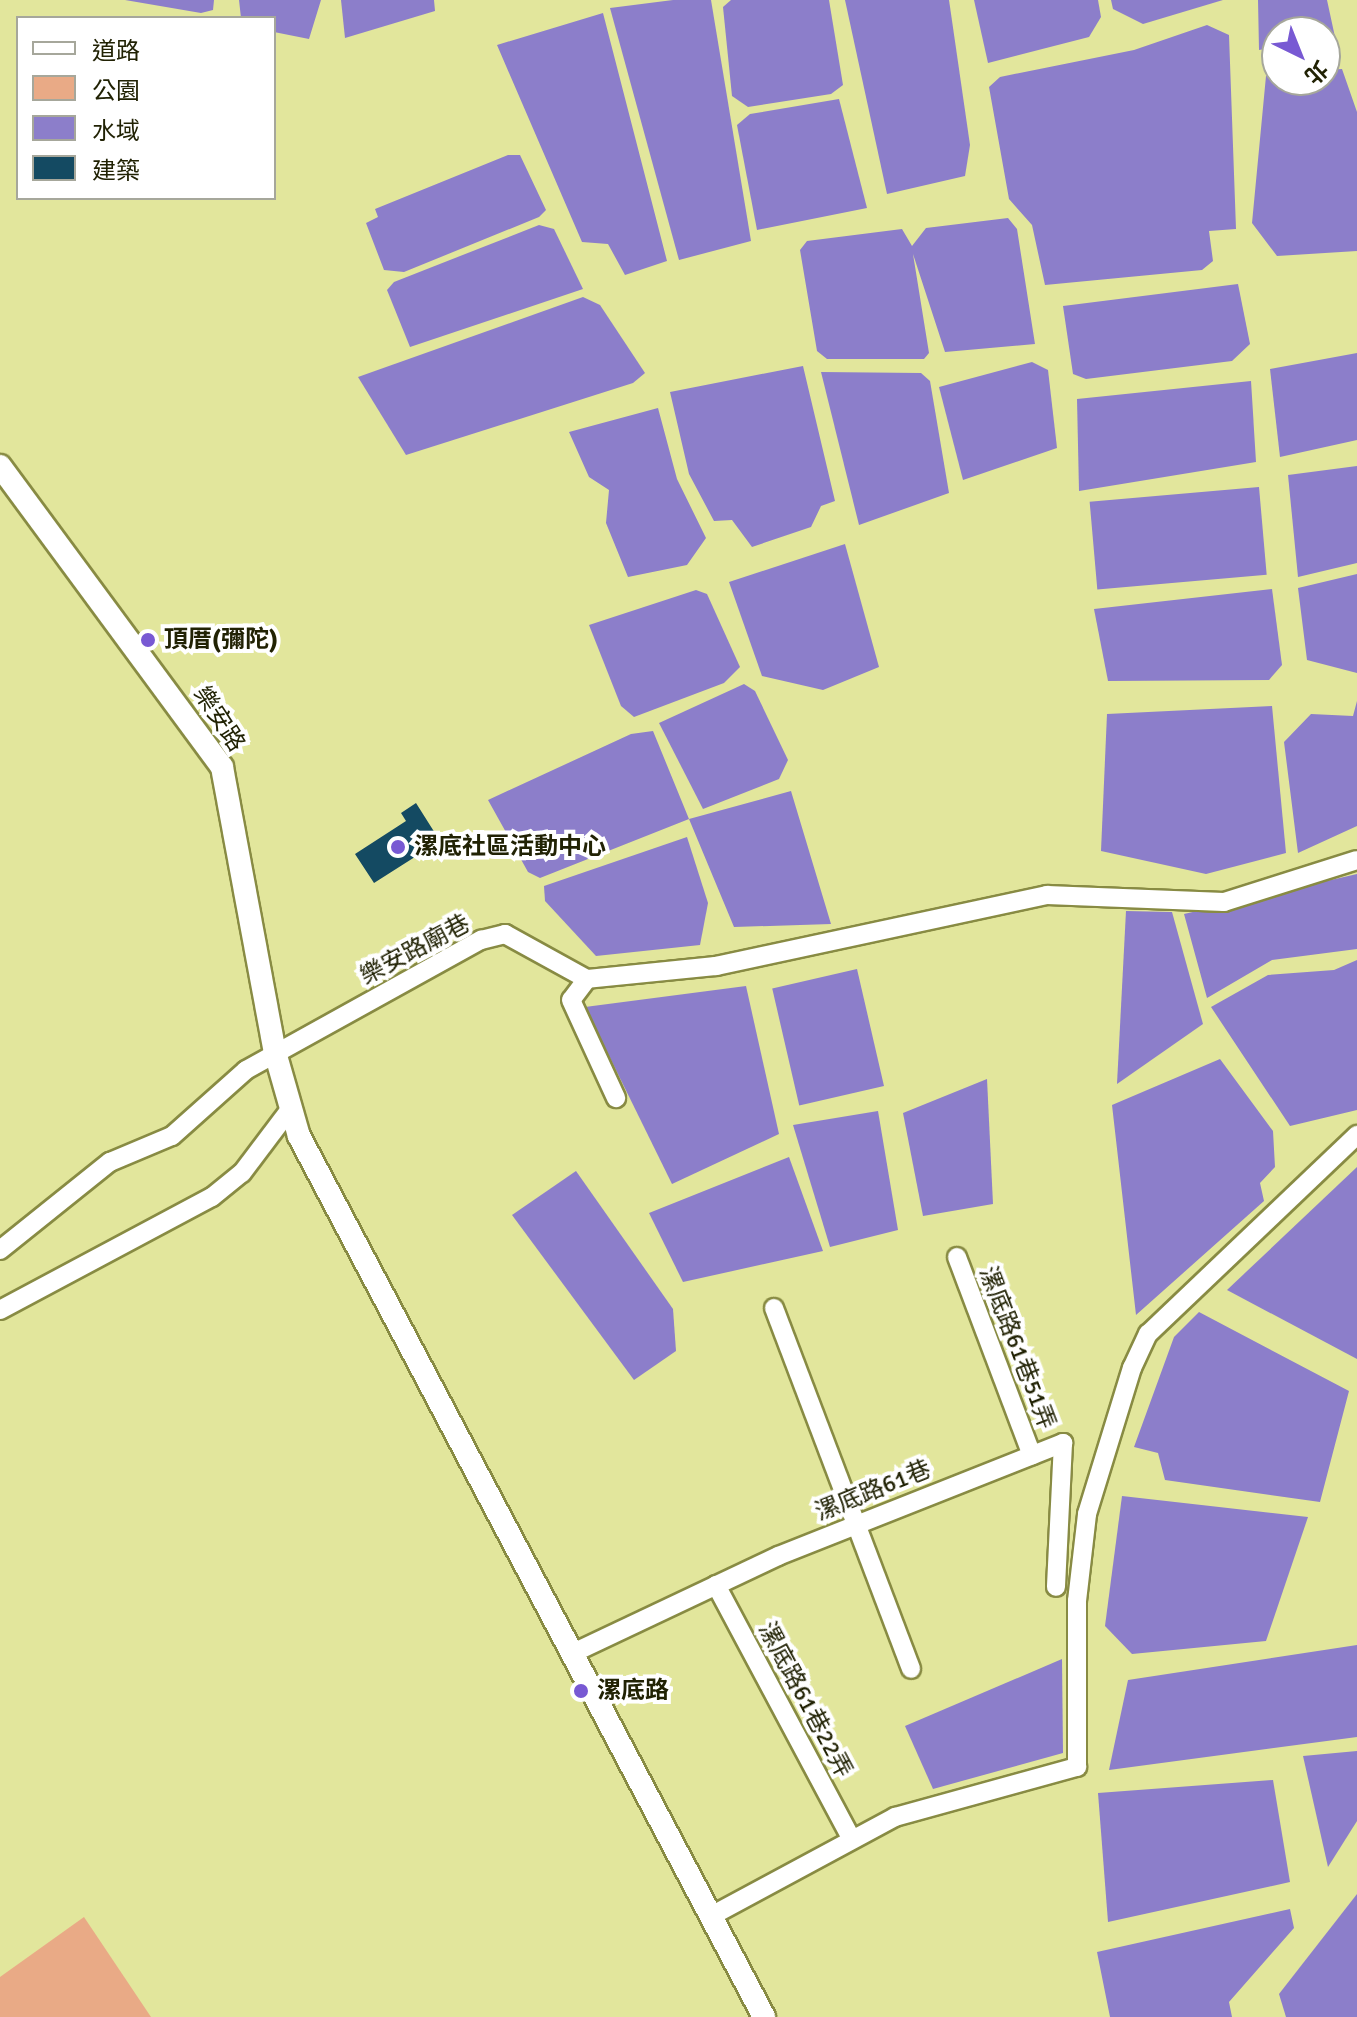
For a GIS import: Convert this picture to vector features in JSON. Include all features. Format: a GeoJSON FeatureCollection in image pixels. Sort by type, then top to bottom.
{"type":"FeatureCollection","features":[{"type":"Feature","properties":{"kind":"street","name":"樂安路"},"geometry":{"type":"LineString","coordinates":[[0,466],[222,767],[275,1052]]}},
{"type":"Feature","properties":{"kind":"street"},"geometry":{"type":"LineString","coordinates":[[616,1098],[571,1000],[587,979],[716,966],[1047,895],[1224,902],[1357,860]]}},
{"type":"Feature","properties":{"kind":"street","name":"樂安路廟巷"},"geometry":{"type":"LineString","coordinates":[[275,1052],[505,934],[587,979]]}},
{"type":"Feature","properties":{"kind":"street"},"geometry":{"type":"LineString","coordinates":[[0,1250],[110,1162],[172,1136],[275,1052],[288,1112],[764,2017]]}},
{"type":"Feature","properties":{"kind":"street"},"geometry":{"type":"LineString","coordinates":[[0,1310],[212,1197],[242,1173],[288,1112]]}},
{"type":"Feature","properties":{"kind":"street"},"geometry":{"type":"LineString","coordinates":[[713,1915],[895,1817],[1077,1767],[1077,1601],[1087,1514],[1132,1368],[1148,1334],[1357,1135]]}},
{"type":"Feature","properties":{"kind":"street","name":"漯底路61巷51弄"},"geometry":{"type":"LineString","coordinates":[[957,1257],[1032,1455]]}},
{"type":"Feature","properties":{"kind":"street"},"geometry":{"type":"LineString","coordinates":[[774,1308],[859,1522],[911,1669]]}},
{"type":"Feature","properties":{"kind":"street","name":"漯底路61巷"},"geometry":{"type":"LineString","coordinates":[[573,1653],[859,1522],[1063,1443],[1056,1587]]}},
{"type":"Feature","properties":{"kind":"street","name":"漯底路61巷22弄"},"geometry":{"type":"LineString","coordinates":[[716,1585],[851,1838]]}},
{"type":"Feature","properties":{"kind":"green space"},"geometry":{"type":"Polygon","coordinates":[[[84,1917],[151,2017],[0,2017],[0,1977],[84,1917]]]}},
{"type":"Feature","properties":{"kind":"water"},"geometry":{"type":"Polygon","coordinates":[[[125,0],[214,0],[213,10],[201,13],[125,0]]]}},
{"type":"Feature","properties":{"kind":"water"},"geometry":{"type":"Polygon","coordinates":[[[239,0],[321,0],[309,39],[276,32],[276,16],[241,16],[239,0]]]}},
{"type":"Feature","properties":{"kind":"water"},"geometry":{"type":"Polygon","coordinates":[[[341,0],[434,0],[435,11],[345,38],[341,0]]]}},
{"type":"Feature","properties":{"kind":"water"},"geometry":{"type":"Polygon","coordinates":[[[673,0],[711,0],[751,241],[679,260],[610,8],[673,0]]]}},
{"type":"Feature","properties":{"kind":"water"},"geometry":{"type":"Polygon","coordinates":[[[731,0],[829,0],[843,85],[831,94],[748,107],[732,96],[723,7],[731,0]]]}},
{"type":"Feature","properties":{"kind":"water"},"geometry":{"type":"Polygon","coordinates":[[[845,0],[949,0],[970,145],[965,176],[887,194],[845,0]]]}},
{"type":"Feature","properties":{"kind":"water"},"geometry":{"type":"Polygon","coordinates":[[[974,0],[1098,0],[1101,17],[1089,37],[988,63],[974,0]]]}},
{"type":"Feature","properties":{"kind":"water"},"geometry":{"type":"Polygon","coordinates":[[[1111,0],[1223,0],[1143,24],[1113,9],[1111,0]]]}},
{"type":"Feature","properties":{"kind":"water"},"geometry":{"type":"Polygon","coordinates":[[[1258,0],[1327,0],[1330,16],[1261,16],[1259,50],[1258,0]]]}},
{"type":"Feature","properties":{"kind":"water"},"geometry":{"type":"Polygon","coordinates":[[[603,13],[667,261],[625,275],[608,244],[582,242],[497,45],[603,13]]]}},
{"type":"Feature","properties":{"kind":"water"},"geometry":{"type":"Polygon","coordinates":[[[1207,25],[1229,35],[1236,229],[1209,231],[1213,261],[1202,270],[1045,285],[1032,225],[1009,199],[989,87],[1000,77],[1134,50],[1207,25]]]}},
{"type":"Feature","properties":{"kind":"water"},"geometry":{"type":"Polygon","coordinates":[[[1341,69],[1357,112],[1357,251],[1277,256],[1252,223],[1264,96],[1341,96],[1341,69]]]}},
{"type":"Feature","properties":{"kind":"water"},"geometry":{"type":"Polygon","coordinates":[[[839,99],[867,208],[757,230],[737,125],[750,114],[839,99]]]}},
{"type":"Feature","properties":{"kind":"water"},"geometry":{"type":"Polygon","coordinates":[[[508,155],[520,155],[546,210],[539,217],[404,272],[384,270],[366,223],[378,217],[375,209],[508,155]]]}},
{"type":"Feature","properties":{"kind":"water"},"geometry":{"type":"Polygon","coordinates":[[[1008,218],[1017,229],[1035,344],[945,352],[913,254],[929,353],[924,359],[827,359],[817,351],[800,250],[807,241],[902,229],[912,246],[926,228],[1008,218]]]}},
{"type":"Feature","properties":{"kind":"water"},"geometry":{"type":"Polygon","coordinates":[[[539,225],[554,229],[583,289],[410,347],[387,290],[394,282],[539,225]]]}},
{"type":"Feature","properties":{"kind":"water"},"geometry":{"type":"Polygon","coordinates":[[[1238,284],[1250,344],[1232,361],[1086,379],[1073,374],[1063,306],[1238,284]]]}},
{"type":"Feature","properties":{"kind":"water"},"geometry":{"type":"Polygon","coordinates":[[[583,297],[600,305],[645,373],[633,383],[406,455],[358,377],[583,297]]]}},
{"type":"Feature","properties":{"kind":"water"},"geometry":{"type":"Polygon","coordinates":[[[1357,353],[1357,440],[1280,457],[1270,369],[1357,353]]]}},
{"type":"Feature","properties":{"kind":"water"},"geometry":{"type":"Polygon","coordinates":[[[1032,362],[1048,370],[1057,448],[963,480],[939,387],[1032,362]]]}},
{"type":"Feature","properties":{"kind":"water"},"geometry":{"type":"Polygon","coordinates":[[[803,366],[835,501],[821,506],[811,527],[752,547],[732,520],[714,521],[689,474],[670,392],[803,366]]]}},
{"type":"Feature","properties":{"kind":"water"},"geometry":{"type":"Polygon","coordinates":[[[821,372],[921,373],[930,381],[949,493],[859,525],[821,372]]]}},
{"type":"Feature","properties":{"kind":"water"},"geometry":{"type":"Polygon","coordinates":[[[1251,381],[1256,462],[1079,491],[1077,399],[1251,381]]]}},
{"type":"Feature","properties":{"kind":"water"},"geometry":{"type":"Polygon","coordinates":[[[658,408],[677,479],[706,538],[687,565],[628,577],[606,523],[609,490],[589,477],[569,432],[658,408]]]}},
{"type":"Feature","properties":{"kind":"water"},"geometry":{"type":"Polygon","coordinates":[[[1357,466],[1357,563],[1298,577],[1288,475],[1357,466]]]}},
{"type":"Feature","properties":{"kind":"water"},"geometry":{"type":"Polygon","coordinates":[[[1259,487],[1267,575],[1097,589],[1090,502],[1259,487]]]}},
{"type":"Feature","properties":{"kind":"water"},"geometry":{"type":"Polygon","coordinates":[[[845,544],[879,667],[823,690],[762,676],[729,582],[845,544]]]}},
{"type":"Feature","properties":{"kind":"water"},"geometry":{"type":"Polygon","coordinates":[[[1357,574],[1357,673],[1307,660],[1298,588],[1357,574]]]}},
{"type":"Feature","properties":{"kind":"water"},"geometry":{"type":"Polygon","coordinates":[[[1272,589],[1282,665],[1269,680],[1108,681],[1094,609],[1272,589]]]}},
{"type":"Feature","properties":{"kind":"water"},"geometry":{"type":"Polygon","coordinates":[[[696,590],[707,594],[740,667],[724,683],[634,717],[621,706],[589,625],[696,590]]]}},
{"type":"Feature","properties":{"kind":"water"},"geometry":{"type":"Polygon","coordinates":[[[744,684],[755,691],[788,760],[779,779],[703,809],[659,723],[744,684]]]}},
{"type":"Feature","properties":{"kind":"water"},"geometry":{"type":"Polygon","coordinates":[[[1357,701],[1357,826],[1298,853],[1284,742],[1311,714],[1353,716],[1357,701]]]}},
{"type":"Feature","properties":{"kind":"water"},"geometry":{"type":"Polygon","coordinates":[[[1272,706],[1286,853],[1206,874],[1101,851],[1107,714],[1272,706]]]}},
{"type":"Feature","properties":{"kind":"water"},"geometry":{"type":"Polygon","coordinates":[[[653,731],[689,819],[540,878],[528,872],[488,800],[631,734],[653,731]]]}},
{"type":"Feature","properties":{"kind":"water"},"geometry":{"type":"Polygon","coordinates":[[[791,791],[831,924],[734,927],[689,819],[791,791]]]}},
{"type":"Feature","properties":{"kind":"water"},"geometry":{"type":"Polygon","coordinates":[[[687,837],[708,903],[700,945],[596,956],[545,901],[544,886],[687,837]]]}},
{"type":"Feature","properties":{"kind":"water"},"geometry":{"type":"Polygon","coordinates":[[[1357,874],[1357,949],[1272,960],[1207,998],[1184,914],[1357,874]]]}},
{"type":"Feature","properties":{"kind":"water"},"geometry":{"type":"Polygon","coordinates":[[[1126,911],[1172,912],[1203,1024],[1117,1084],[1126,911]]]}},
{"type":"Feature","properties":{"kind":"water"},"geometry":{"type":"Polygon","coordinates":[[[1357,960],[1357,1110],[1290,1126],[1211,1007],[1268,975],[1334,970],[1357,960]]]}},
{"type":"Feature","properties":{"kind":"water"},"geometry":{"type":"Polygon","coordinates":[[[857,969],[884,1086],[799,1105],[772,989],[857,969]]]}},
{"type":"Feature","properties":{"kind":"water"},"geometry":{"type":"Polygon","coordinates":[[[746,986],[779,1134],[672,1184],[585,1007],[746,986]]]}},
{"type":"Feature","properties":{"kind":"water"},"geometry":{"type":"Polygon","coordinates":[[[1220,1059],[1273,1131],[1275,1167],[1260,1183],[1264,1201],[1136,1315],[1112,1105],[1220,1059]]]}},
{"type":"Feature","properties":{"kind":"water"},"geometry":{"type":"Polygon","coordinates":[[[987,1079],[993,1204],[923,1216],[903,1113],[987,1079]]]}},
{"type":"Feature","properties":{"kind":"water"},"geometry":{"type":"Polygon","coordinates":[[[878,1111],[898,1230],[830,1247],[793,1125],[878,1111]]]}},
{"type":"Feature","properties":{"kind":"water"},"geometry":{"type":"Polygon","coordinates":[[[789,1157],[823,1251],[683,1282],[649,1213],[789,1157]]]}},
{"type":"Feature","properties":{"kind":"water"},"geometry":{"type":"Polygon","coordinates":[[[1357,1167],[1357,1359],[1227,1290],[1357,1167]]]}},
{"type":"Feature","properties":{"kind":"water"},"geometry":{"type":"Polygon","coordinates":[[[576,1171],[673,1309],[676,1351],[634,1380],[512,1215],[576,1171]]]}},
{"type":"Feature","properties":{"kind":"water"},"geometry":{"type":"Polygon","coordinates":[[[1199,1312],[1349,1391],[1320,1502],[1165,1480],[1158,1453],[1134,1447],[1174,1337],[1199,1312]]]}},
{"type":"Feature","properties":{"kind":"water"},"geometry":{"type":"Polygon","coordinates":[[[1122,1496],[1308,1517],[1266,1641],[1132,1654],[1105,1626],[1122,1496]]]}},
{"type":"Feature","properties":{"kind":"water"},"geometry":{"type":"Polygon","coordinates":[[[1357,1645],[1357,1737],[1109,1770],[1128,1680],[1357,1645]]]}},
{"type":"Feature","properties":{"kind":"water"},"geometry":{"type":"Polygon","coordinates":[[[1062,1659],[1063,1753],[933,1789],[905,1726],[1062,1659]]]}},
{"type":"Feature","properties":{"kind":"water"},"geometry":{"type":"Polygon","coordinates":[[[1357,1751],[1357,1821],[1328,1867],[1303,1756],[1357,1751]]]}},
{"type":"Feature","properties":{"kind":"water"},"geometry":{"type":"Polygon","coordinates":[[[1273,1780],[1290,1882],[1108,1922],[1098,1793],[1273,1780]]]}},
{"type":"Feature","properties":{"kind":"water"},"geometry":{"type":"Polygon","coordinates":[[[1357,1894],[1357,2017],[1286,2017],[1279,1994],[1357,1894]]]}},
{"type":"Feature","properties":{"kind":"water"},"geometry":{"type":"Polygon","coordinates":[[[1290,1909],[1294,1928],[1229,2002],[1232,2017],[1110,2017],[1097,1952],[1290,1909]]]}},
{"type":"Feature","properties":{"kind":"building","name":"漯底社區活動中心"},"geometry":{"type":"Polygon","coordinates":[[[416,803],[440,841],[374,883],[355,854],[406,821],[401,813],[416,803]]]}},
{"type":"Feature","properties":{"kind":"place","name":"頂厝(彌陀)"},"geometry":{"type":"Point","coordinates":[148,640]}},
{"type":"Feature","properties":{"kind":"place","name":"漯底社區活動中心"},"geometry":{"type":"Point","coordinates":[398,847]}},
{"type":"Feature","properties":{"kind":"place","name":"漯底路"},"geometry":{"type":"Point","coordinates":[581,1691]}}]}
